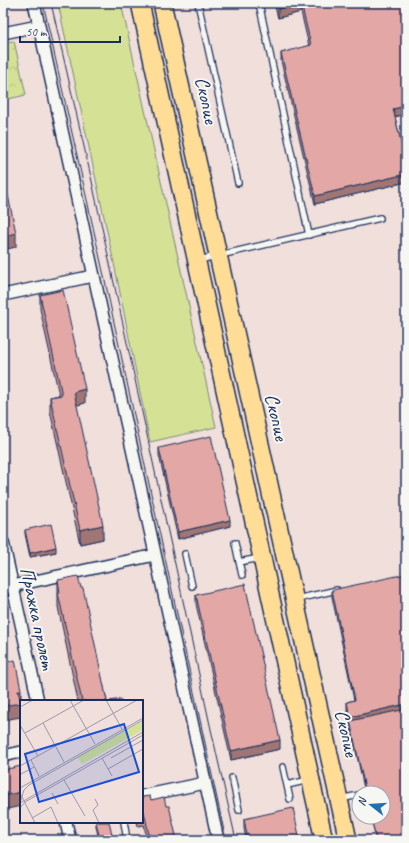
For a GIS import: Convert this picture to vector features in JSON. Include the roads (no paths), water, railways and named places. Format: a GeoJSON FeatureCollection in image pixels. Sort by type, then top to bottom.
{"type":"FeatureCollection","features":[{"type":"Feature","properties":{"kind":"main road"},"geometry":{"type":"LineString","coordinates":[[140,3],[324,840]]}},
{"type":"Feature","properties":{"kind":"main road","name":"Скопие"},"geometry":{"type":"LineString","coordinates":[[162,3],[348,840]]}},
{"type":"Feature","properties":{"kind":"street"},"geometry":{"type":"LineString","coordinates":[[34,3],[218,840]]}},
{"type":"Feature","properties":{"kind":"street"},"geometry":{"type":"LineString","coordinates":[[3,33],[38,26]]}},
{"type":"Feature","properties":{"kind":"street"},"geometry":{"type":"LineString","coordinates":[[3,295],[93,276]]}},
{"type":"Feature","properties":{"kind":"street","name":"Пражка пролет"},"geometry":{"type":"LineString","coordinates":[[3,542],[8,587],[38,700]]}},
{"type":"Feature","properties":{"kind":"street"},"geometry":{"type":"LineString","coordinates":[[8,587],[155,555]]}},
{"type":"Feature","properties":{"kind":"street"},"geometry":{"type":"LineString","coordinates":[[3,756],[20,752]]}},
{"type":"Feature","properties":{"kind":"street"},"geometry":{"type":"LineString","coordinates":[[143,796],[205,783]]}},
{"type":"Feature","properties":{"kind":"street"},"geometry":{"type":"LineString","coordinates":[[66,823],[70,840]]}},
{"type":"Feature","properties":{"kind":"lane"},"geometry":{"type":"LineString","coordinates":[[198,3],[238,182]]}},
{"type":"Feature","properties":{"kind":"lane"},"geometry":{"type":"LineString","coordinates":[[259,3],[309,235]]}},
{"type":"Feature","properties":{"kind":"lane"},"geometry":{"type":"LineString","coordinates":[[197,260],[380,218]]}},
{"type":"Feature","properties":{"kind":"lane"},"geometry":{"type":"LineString","coordinates":[[235,543],[242,575]]}},
{"type":"Feature","properties":{"kind":"lane"},"geometry":{"type":"LineString","coordinates":[[185,554],[192,586]]}},
{"type":"Feature","properties":{"kind":"lane"},"geometry":{"type":"LineString","coordinates":[[239,562],[263,557]]}},
{"type":"Feature","properties":{"kind":"lane"},"geometry":{"type":"LineString","coordinates":[[295,600],[341,589]]}},
{"type":"Feature","properties":{"kind":"lane"},"geometry":{"type":"LineString","coordinates":[[283,767],[290,799]]}},
{"type":"Feature","properties":{"kind":"lane"},"geometry":{"type":"LineString","coordinates":[[232,778],[239,810]]}},
{"type":"Feature","properties":{"kind":"lane"},"geometry":{"type":"LineString","coordinates":[[288,785],[311,780]]}},
{"type":"Feature","properties":{"kind":"lane"},"geometry":{"type":"LineString","coordinates":[[339,799],[351,797]]}},
{"type":"Feature","properties":{"kind":"lane"},"geometry":{"type":"LineString","coordinates":[[124,823],[127,840]]}},
{"type":"Feature","properties":{"kind":"tram line"},"geometry":{"type":"LineString","coordinates":[[43,3],[104,276],[226,840]]}},
{"type":"Feature","properties":{"kind":"tram line"},"geometry":{"type":"LineString","coordinates":[[51,3],[91,177],[236,840]]}}]}
